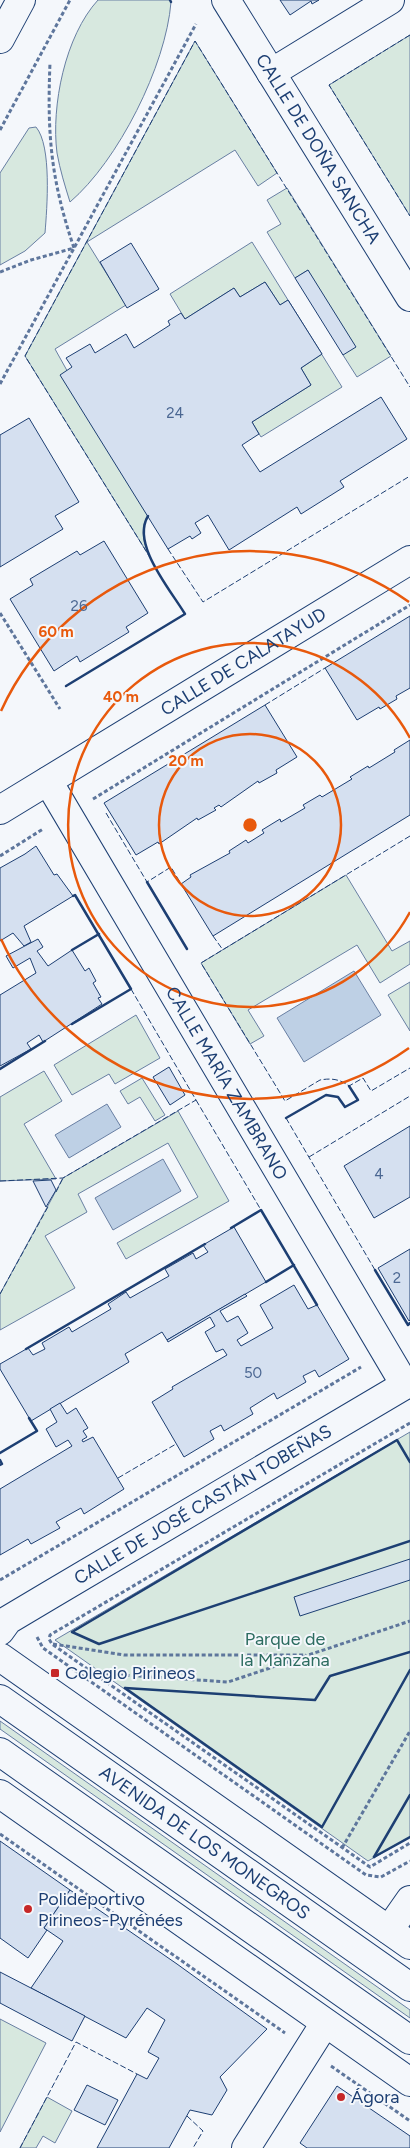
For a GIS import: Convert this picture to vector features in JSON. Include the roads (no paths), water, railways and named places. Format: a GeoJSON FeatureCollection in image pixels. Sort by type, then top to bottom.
{"type":"FeatureCollection","features":[{"type":"Feature","properties":{"kind":"street"},"geometry":{"type":"LineString","coordinates":[[0,39],[21,0]]}},
{"type":"Feature","properties":{"kind":"street","name":"CALLE DE DOÑA SANCHA"},"geometry":{"type":"LineString","coordinates":[[226,0],[410,297]]}},
{"type":"Feature","properties":{"kind":"street"},"geometry":{"type":"LineString","coordinates":[[271,73],[390,0]]}},
{"type":"Feature","properties":{"kind":"street","name":"CALLE DE CALATAYUD"},"geometry":{"type":"LineString","coordinates":[[0,810],[410,560]]}},
{"type":"Feature","properties":{"kind":"street","name":"CALLE MARÍA ZAMBRANO"},"geometry":{"type":"LineString","coordinates":[[48,781],[386,1352],[408,1384]]}},
{"type":"Feature","properties":{"kind":"street","name":"CALLE DE JOSÉ CASTÁN TOBEÑAS"},"geometry":{"type":"LineString","coordinates":[[0,1632],[8,1620],[408,1384]]}},
{"type":"Feature","properties":{"kind":"street"},"geometry":{"type":"LineString","coordinates":[[0,1657],[399,1938],[410,1900]]}},
{"type":"Feature","properties":{"kind":"street","name":"AVENIDA DE LOS MONEGROS"},"geometry":{"type":"LineString","coordinates":[[0,1699],[410,1987]]}},
{"type":"Feature","properties":{"kind":"street"},"geometry":{"type":"LineString","coordinates":[[0,1752],[410,2040]]}},
{"type":"Feature","properties":{"kind":"street"},"geometry":{"type":"LineString","coordinates":[[0,1794],[410,2082]]}},
{"type":"Feature","properties":{"kind":"street"},"geometry":{"type":"LineString","coordinates":[[246,2148],[325,2023]]}},
{"type":"Feature","properties":{"kind":"water"},"geometry":{"type":"Polygon","coordinates":[[[354,971],[381,1015],[304,1062],[277,1018],[354,971]]]}},
{"type":"Feature","properties":{"kind":"water"},"geometry":{"type":"Polygon","coordinates":[[[107,1104],[121,1127],[69,1158],[55,1135],[107,1104]]]}},
{"type":"Feature","properties":{"kind":"water"},"geometry":{"type":"Polygon","coordinates":[[[163,1159],[181,1191],[113,1230],[95,1198],[163,1159]]]}},
{"type":"Feature","properties":{"kind":"place","name":"Colegio Pirineos"},"geometry":{"type":"Point","coordinates":[55,1673]}},
{"type":"Feature","properties":{"kind":"place","name":"Polideportivo Pirineos-Pyrénées"},"geometry":{"type":"Point","coordinates":[28,1909]}},
{"type":"Feature","properties":{"kind":"place","name":"Ágora"},"geometry":{"type":"Point","coordinates":[341,2097]}},
{"type":"Feature","properties":{"kind":"park label","name":"Parque de la Manzana"},"geometry":{"type":"Point","coordinates":[285,1649]}}]}
